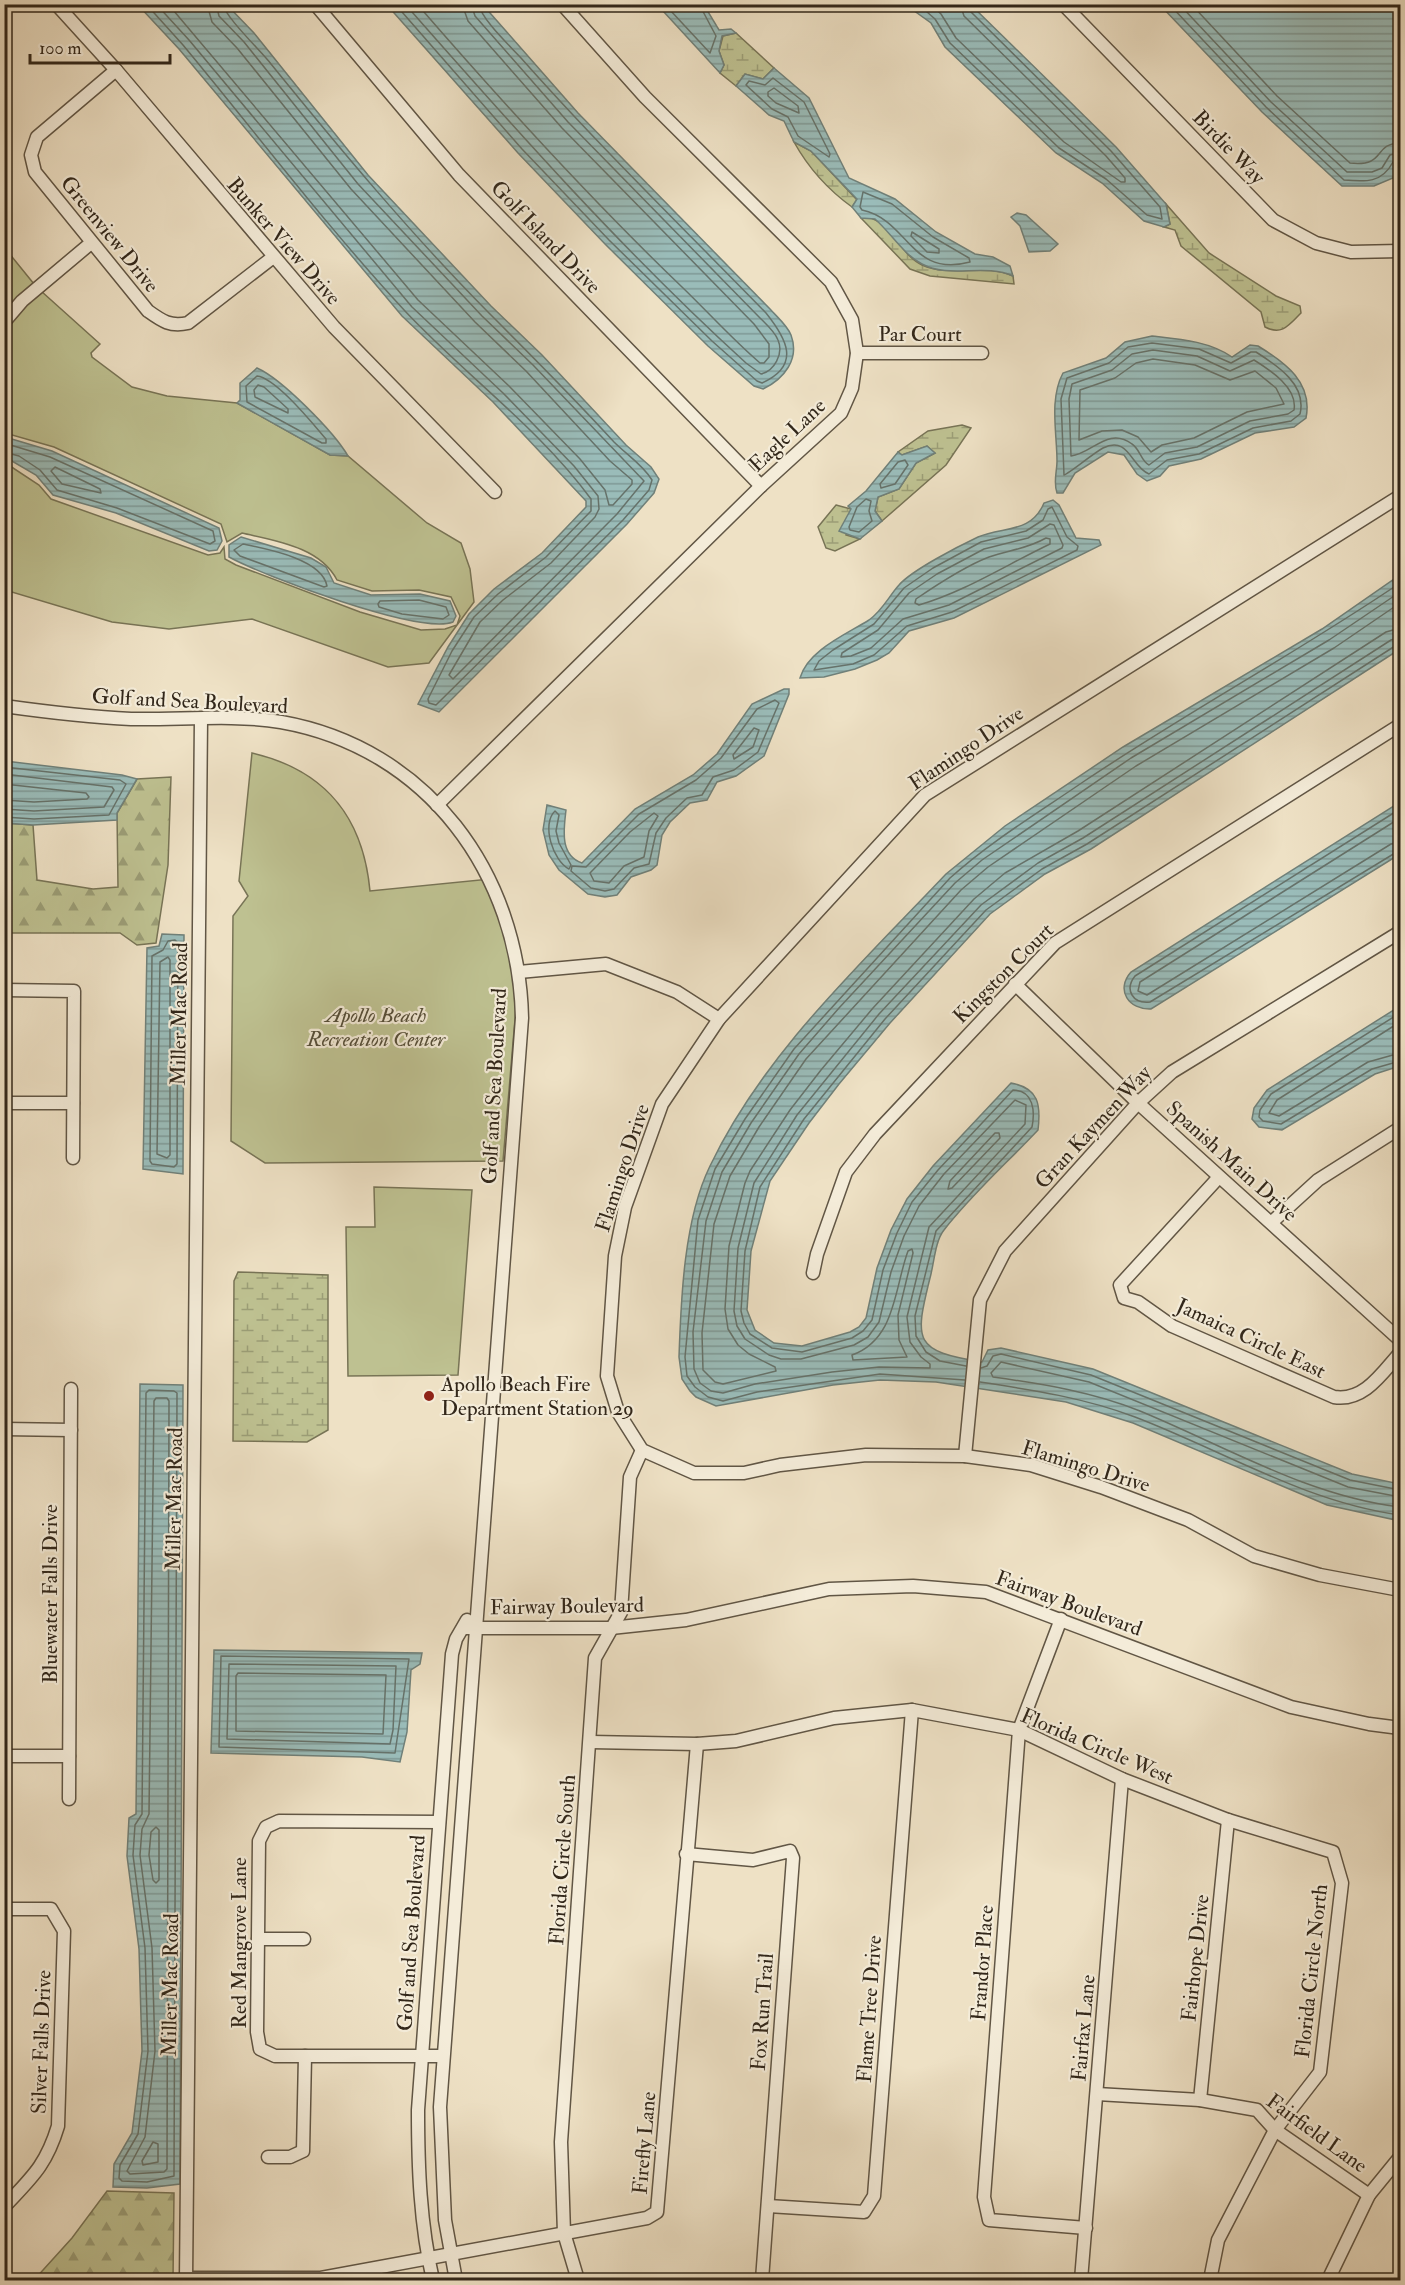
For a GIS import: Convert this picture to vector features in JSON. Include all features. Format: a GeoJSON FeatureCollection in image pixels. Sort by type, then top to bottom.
{"type":"FeatureCollection","features":[{"type":"Feature","properties":{"kind":"street","name":"Bunker View Drive"},"geometry":{"type":"LineString","coordinates":[[56,4],[116,70],[333,327],[495,492]]}},
{"type":"Feature","properties":{"kind":"street","name":"Golf Island Drive"},"geometry":{"type":"LineString","coordinates":[[315,4],[459,176],[761,486]]}},
{"type":"Feature","properties":{"kind":"street","name":"Eagle Lane"},"geometry":{"type":"LineString","coordinates":[[438,805],[761,486],[841,413],[852,388],[857,353],[852,320],[831,282],[645,97],[562,4]]}},
{"type":"Feature","properties":{"kind":"street","name":"Birdie Way"},"geometry":{"type":"LineString","coordinates":[[1063,4],[1273,220],[1316,243],[1351,252],[1401,251]]}},
{"type":"Feature","properties":{"kind":"street","name":"Greenview Drive"},"geometry":{"type":"LineString","coordinates":[[116,70],[37,137],[31,155],[35,172],[91,243],[148,311],[162,322],[176,326],[188,323],[200,316],[273,258]]}},
{"type":"Feature","properties":{"kind":"street"},"geometry":{"type":"LineString","coordinates":[[4,322],[22,301],[91,243]]}},
{"type":"Feature","properties":{"kind":"street","name":"Par Court"},"geometry":{"type":"LineString","coordinates":[[857,353],[982,353]]}},
{"type":"Feature","properties":{"kind":"street","name":"Flamingo Drive"},"geometry":{"type":"LineString","coordinates":[[1401,496],[925,795],[718,1019],[662,1104],[625,1207],[615,1256],[607,1376],[618,1412],[642,1450],[694,1473],[744,1473],[780,1465],[866,1455],[965,1456],[1031,1465],[1101,1487],[1188,1520],[1254,1556],[1320,1575],[1401,1590]]}},
{"type":"Feature","properties":{"kind":"street","name":"Golf and Sea Boulevard"},"geometry":{"type":"LineString","coordinates":[[4,705],[61,714],[131,718],[261,720],[327,735],[361,749],[396,770],[438,805],[469,842],[490,879],[504,913],[519,972],[522,1018],[478,1594],[470,1628],[443,2056],[440,2147],[450,2255],[456,2280]]}},
{"type":"Feature","properties":{"kind":"street","name":"Miller Mac Road"},"geometry":{"type":"LineString","coordinates":[[186,2279],[201,719]]}},
{"type":"Feature","properties":{"kind":"street","name":"Kingston Court"},"geometry":{"type":"LineString","coordinates":[[813,1273],[846,1172],[875,1134],[1055,943],[1401,725]]}},
{"type":"Feature","properties":{"kind":"street","name":"Gran Kaymen Way"},"geometry":{"type":"LineString","coordinates":[[965,1456],[980,1300],[1005,1251],[1138,1103],[1172,1072],[1401,932]]}},
{"type":"Feature","properties":{"kind":"street"},"geometry":{"type":"LineString","coordinates":[[519,972],[606,964],[677,992],[718,1019]]}},
{"type":"Feature","properties":{"kind":"street","name":"Spanish Main Drive"},"geometry":{"type":"LineString","coordinates":[[1015,984],[1138,1103],[1401,1340]]}},
{"type":"Feature","properties":{"kind":"street"},"geometry":{"type":"LineString","coordinates":[[4,990],[75,991],[73,1158]]}},
{"type":"Feature","properties":{"kind":"street"},"geometry":{"type":"LineString","coordinates":[[4,1103],[73,1103]]}},
{"type":"Feature","properties":{"kind":"street"},"geometry":{"type":"LineString","coordinates":[[1272,1222],[1318,1180],[1401,1128]]}},
{"type":"Feature","properties":{"kind":"street","name":"Jamaica Circle East"},"geometry":{"type":"LineString","coordinates":[[1219,1176],[1120,1285],[1124,1298],[1138,1302],[1172,1326],[1334,1397],[1347,1399],[1362,1394],[1401,1353]]}},
{"type":"Feature","properties":{"kind":"street","name":"Bluewater Falls Drive"},"geometry":{"type":"LineString","coordinates":[[69,1799],[71,1389]]}},
{"type":"Feature","properties":{"kind":"street"},"geometry":{"type":"LineString","coordinates":[[4,1429],[71,1430]]}},
{"type":"Feature","properties":{"kind":"street","name":"Florida Circle South"},"geometry":{"type":"LineString","coordinates":[[578,2280],[564,2233],[561,2142],[591,1742],[595,1658],[621,1612],[630,1477],[642,1450]]}},
{"type":"Feature","properties":{"kind":"street","name":"Fairway Boulevard"},"geometry":{"type":"LineString","coordinates":[[470,1628],[611,1628],[686,1620],[830,1589],[913,1587],[986,1592],[1291,1707],[1369,1724],[1401,1728]]}},
{"type":"Feature","properties":{"kind":"street","name":"Frandor Place"},"geometry":{"type":"LineString","coordinates":[[1061,1619],[1019,1730],[984,2197],[989,2220],[1086,2228]]}},
{"type":"Feature","properties":{"kind":"street","name":"Golf and Sea Boulevard"},"geometry":{"type":"LineString","coordinates":[[433,2280],[428,2260],[418,2153],[421,2057],[452,1654],[456,1639],[470,1628]]}},
{"type":"Feature","properties":{"kind":"street","name":"Florida Circle West"},"geometry":{"type":"LineString","coordinates":[[591,1742],[697,1744],[736,1741],[834,1718],[912,1710],[1019,1730],[1122,1779],[1228,1821],[1333,1852]]}},
{"type":"Feature","properties":{"kind":"street","name":"Flame Tree Drive"},"geometry":{"type":"LineString","coordinates":[[768,2206],[864,2212],[874,2196],[912,1710]]}},
{"type":"Feature","properties":{"kind":"street","name":"Firefly Lane"},"geometry":{"type":"LineString","coordinates":[[186,2279],[321,2279],[647,2218],[657,2212],[697,1744]]}},
{"type":"Feature","properties":{"kind":"street"},"geometry":{"type":"LineString","coordinates":[[4,1756],[69,1756]]}},
{"type":"Feature","properties":{"kind":"street","name":"Fairfax Lane"},"geometry":{"type":"LineString","coordinates":[[1081,2280],[1122,1779]]}},
{"type":"Feature","properties":{"kind":"street","name":"Red Mangrove Lane"},"geometry":{"type":"LineString","coordinates":[[439,1822],[279,1821],[266,1827],[259,1841],[257,2032],[260,2049],[275,2056],[443,2056]]}},
{"type":"Feature","properties":{"kind":"street","name":"Fairhope Drive"},"geometry":{"type":"LineString","coordinates":[[1200,2100],[1228,1821]]}},
{"type":"Feature","properties":{"kind":"street","name":"Fox Run Trail"},"geometry":{"type":"LineString","coordinates":[[686,1854],[753,1860],[790,1851],[793,1858],[762,2280]]}},
{"type":"Feature","properties":{"kind":"street","name":"Florida Circle North"},"geometry":{"type":"LineString","coordinates":[[1210,2280],[1218,2240],[1275,2130],[1320,2072],[1342,1883],[1333,1852]]}},
{"type":"Feature","properties":{"kind":"street","name":"Silver Falls Drive"},"geometry":{"type":"LineString","coordinates":[[4,1909],[51,1909],[64,1931],[58,2126],[51,2150],[39,2170],[4,2207]]}},
{"type":"Feature","properties":{"kind":"street"},"geometry":{"type":"LineString","coordinates":[[258,1939],[304,1939]]}},
{"type":"Feature","properties":{"kind":"street"},"geometry":{"type":"LineString","coordinates":[[267,2157],[290,2157],[303,2151],[305,2056]]}},
{"type":"Feature","properties":{"kind":"street","name":"Fairfield Lane"},"geometry":{"type":"LineString","coordinates":[[1097,2094],[1200,2100],[1257,2110],[1275,2130],[1369,2195]]}},
{"type":"Feature","properties":{"kind":"street"},"geometry":{"type":"LineString","coordinates":[[1328,2280],[1369,2195],[1401,2157]]}},
{"type":"Feature","properties":{"kind":"green space"},"geometry":{"type":"Polygon","coordinates":[[[736,33],[774,68],[763,79],[745,74],[736,86],[720,73],[724,65],[719,51],[723,36],[736,33]]]}},
{"type":"Feature","properties":{"kind":"green space"},"geometry":{"type":"Polygon","coordinates":[[[794,142],[811,151],[857,200],[852,207],[819,178],[794,142]]]}},
{"type":"Feature","properties":{"kind":"green space"},"geometry":{"type":"Polygon","coordinates":[[[1166,204],[1209,253],[1276,296],[1300,306],[1301,313],[1281,330],[1265,327],[1261,312],[1181,246],[1175,230],[1164,227],[1170,224],[1166,204]]]}},
{"type":"Feature","properties":{"kind":"green space"},"geometry":{"type":"Polygon","coordinates":[[[867,217],[883,225],[908,254],[922,265],[944,270],[1002,272],[1013,276],[1014,284],[930,276],[910,269],[861,218],[867,217]]]}},
{"type":"Feature","properties":{"kind":"green space"},"geometry":{"type":"Polygon","coordinates":[[[4,247],[34,284],[4,314],[4,247]]]}},
{"type":"Feature","properties":{"kind":"green space"},"geometry":{"type":"Polygon","coordinates":[[[41,291],[100,344],[91,353],[92,357],[132,387],[167,396],[237,403],[330,455],[348,456],[427,523],[461,543],[470,569],[474,602],[429,663],[388,667],[252,619],[169,629],[112,622],[5,590],[4,462],[39,485],[51,499],[208,555],[220,553],[224,547],[225,559],[236,565],[360,612],[421,630],[445,629],[457,625],[460,616],[451,597],[419,590],[372,591],[337,580],[320,560],[296,547],[242,533],[227,542],[221,524],[54,447],[5,433],[5,330],[26,304],[41,291]]]}},
{"type":"Feature","properties":{"kind":"green space"},"geometry":{"type":"Polygon","coordinates":[[[962,425],[971,428],[946,465],[882,521],[875,511],[878,497],[899,489],[916,463],[935,453],[927,446],[902,455],[898,452],[928,431],[962,425]]]}},
{"type":"Feature","properties":{"kind":"green space"},"geometry":{"type":"Polygon","coordinates":[[[836,505],[851,509],[846,535],[860,539],[835,551],[826,548],[818,527],[836,505]]]}},
{"type":"Feature","properties":{"kind":"green space","name":"Apollo Beach Recreation Center"},"geometry":{"type":"Polygon","coordinates":[[[252,753],[300,771],[320,784],[336,800],[359,840],[370,891],[490,879],[519,972],[503,1161],[265,1163],[231,1141],[233,916],[248,896],[239,881],[252,753]]]}},
{"type":"Feature","properties":{"kind":"green space"},"geometry":{"type":"Polygon","coordinates":[[[171,777],[168,865],[156,943],[137,945],[120,933],[5,933],[4,823],[33,825],[37,880],[93,889],[118,887],[117,813],[137,779],[171,777]]]}},
{"type":"Feature","properties":{"kind":"green space"},"geometry":{"type":"Polygon","coordinates":[[[374,1187],[472,1190],[458,1375],[348,1376],[346,1227],[375,1227],[374,1187]]]}},
{"type":"Feature","properties":{"kind":"green space"},"geometry":{"type":"Polygon","coordinates":[[[238,1272],[328,1275],[328,1430],[307,1442],[233,1441],[234,1281],[238,1272]]]}},
{"type":"Feature","properties":{"kind":"green space"},"geometry":{"type":"Polygon","coordinates":[[[107,2191],[174,2193],[173,2280],[34,2280],[72,2238],[107,2191]]]}},
{"type":"Feature","properties":{"kind":"water"},"geometry":{"type":"Polygon","coordinates":[[[138,5],[227,5],[254,33],[368,175],[491,306],[542,355],[626,445],[651,467],[659,479],[654,493],[627,524],[439,712],[418,704],[448,647],[469,614],[494,589],[542,553],[586,507],[586,501],[493,402],[402,316],[179,49],[138,5]]]}},
{"type":"Feature","properties":{"kind":"water"},"geometry":{"type":"Polygon","coordinates":[[[387,5],[483,5],[578,113],[784,324],[791,335],[793,352],[792,360],[783,374],[763,389],[754,386],[708,346],[605,244],[518,153],[387,5]]]}},
{"type":"Feature","properties":{"kind":"water"},"geometry":{"type":"Polygon","coordinates":[[[664,5],[704,5],[719,30],[731,29],[736,33],[722,36],[719,51],[724,65],[720,73],[663,11],[664,5]]]}},
{"type":"Feature","properties":{"kind":"water"},"geometry":{"type":"Polygon","coordinates":[[[906,5],[971,5],[1116,147],[1166,204],[1170,224],[1164,227],[1144,221],[1102,183],[1056,153],[945,47],[931,23],[906,5]]]}},
{"type":"Feature","properties":{"kind":"water"},"geometry":{"type":"Polygon","coordinates":[[[1160,5],[1400,5],[1400,159],[1393,178],[1374,186],[1342,186],[1262,112],[1160,5]]]}},
{"type":"Feature","properties":{"kind":"water"},"geometry":{"type":"Polygon","coordinates":[[[774,68],[809,98],[849,178],[895,199],[936,232],[975,254],[993,257],[1010,266],[1013,276],[1002,272],[944,270],[922,264],[909,255],[875,219],[861,218],[852,207],[857,199],[811,151],[794,142],[784,121],[769,115],[736,86],[745,74],[763,79],[774,68]]]}},
{"type":"Feature","properties":{"kind":"water"},"geometry":{"type":"Polygon","coordinates":[[[1017,213],[1026,215],[1058,244],[1050,251],[1029,252],[1020,226],[1011,217],[1017,213]]]}},
{"type":"Feature","properties":{"kind":"water"},"geometry":{"type":"Polygon","coordinates":[[[1152,336],[1204,344],[1232,357],[1250,345],[1258,346],[1287,367],[1301,384],[1307,406],[1306,418],[1294,427],[1255,433],[1201,459],[1169,466],[1160,476],[1147,481],[1137,474],[1124,455],[1108,452],[1075,473],[1063,493],[1057,493],[1055,485],[1057,461],[1055,405],[1063,373],[1106,358],[1125,342],[1152,336]]]}},
{"type":"Feature","properties":{"kind":"water"},"geometry":{"type":"Polygon","coordinates":[[[257,368],[280,383],[307,407],[348,456],[330,455],[237,403],[240,400],[240,383],[257,368]]]}},
{"type":"Feature","properties":{"kind":"water"},"geometry":{"type":"Polygon","coordinates":[[[5,437],[52,451],[219,528],[222,541],[217,550],[209,551],[116,513],[53,495],[36,475],[5,457],[5,437]]]}},
{"type":"Feature","properties":{"kind":"water"},"geometry":{"type":"Polygon","coordinates":[[[927,446],[935,453],[916,463],[899,489],[878,497],[875,511],[882,521],[860,539],[839,531],[851,509],[848,506],[866,491],[898,452],[902,455],[927,446]]]}},
{"type":"Feature","properties":{"kind":"water"},"geometry":{"type":"Polygon","coordinates":[[[1053,500],[1059,505],[1076,538],[1099,540],[1101,545],[954,618],[909,631],[889,653],[877,660],[855,669],[824,677],[800,678],[811,659],[829,644],[874,616],[899,585],[914,572],[978,537],[1016,528],[1032,520],[1044,503],[1053,500]]]}},
{"type":"Feature","properties":{"kind":"water"},"geometry":{"type":"Polygon","coordinates":[[[241,537],[311,558],[326,567],[334,583],[371,595],[420,594],[450,601],[456,616],[453,622],[435,624],[409,620],[341,602],[229,557],[229,545],[241,537]]]}},
{"type":"Feature","properties":{"kind":"water"},"geometry":{"type":"Polygon","coordinates":[[[1400,575],[1400,649],[1091,849],[1045,874],[990,914],[890,1023],[809,1123],[770,1181],[751,1251],[747,1310],[755,1330],[774,1343],[802,1346],[850,1332],[859,1327],[866,1318],[877,1268],[891,1230],[907,1199],[933,1166],[1011,1083],[1020,1085],[1033,1093],[1036,1099],[1039,1113],[1038,1130],[966,1204],[941,1235],[922,1317],[921,1330],[924,1340],[931,1347],[943,1353],[982,1362],[988,1350],[1001,1348],[1093,1369],[1352,1474],[1400,1484],[1400,1521],[1327,1505],[1133,1423],[1066,1402],[936,1382],[880,1380],[833,1385],[716,1406],[696,1397],[682,1379],[679,1357],[681,1310],[689,1234],[701,1187],[732,1125],[758,1085],[816,1011],[946,874],[1005,826],[1123,747],[1322,629],[1400,575]]]}},
{"type":"Feature","properties":{"kind":"water"},"geometry":{"type":"Polygon","coordinates":[[[784,689],[789,689],[789,694],[764,756],[736,776],[717,782],[707,800],[690,803],[670,822],[662,835],[657,865],[651,870],[631,877],[617,895],[605,897],[588,894],[559,870],[549,855],[543,830],[547,805],[566,810],[564,833],[566,847],[575,859],[582,863],[635,809],[693,775],[717,754],[752,704],[784,689]]]}},
{"type":"Feature","properties":{"kind":"water"},"geometry":{"type":"Polygon","coordinates":[[[5,761],[122,775],[137,779],[117,813],[117,820],[33,825],[5,823],[5,761]]]}},
{"type":"Feature","properties":{"kind":"water"},"geometry":{"type":"Polygon","coordinates":[[[1400,802],[1400,854],[1151,1009],[1136,1006],[1127,998],[1124,986],[1131,972],[1400,802]]]}},
{"type":"Feature","properties":{"kind":"water"},"geometry":{"type":"Polygon","coordinates":[[[162,934],[184,935],[183,1174],[143,1169],[147,948],[159,946],[162,934]]]}},
{"type":"Feature","properties":{"kind":"water"},"geometry":{"type":"Polygon","coordinates":[[[1400,1006],[1400,1066],[1375,1074],[1282,1130],[1259,1127],[1252,1119],[1254,1108],[1267,1090],[1400,1006]]]}},
{"type":"Feature","properties":{"kind":"water"},"geometry":{"type":"Polygon","coordinates":[[[140,1384],[183,1385],[180,2184],[147,2188],[113,2187],[114,2164],[132,2133],[142,2051],[139,1949],[127,1856],[129,1818],[136,1814],[140,1384]]]}},
{"type":"Feature","properties":{"kind":"water"},"geometry":{"type":"Polygon","coordinates":[[[214,1650],[422,1653],[420,1664],[411,1670],[407,1732],[400,1762],[362,1757],[211,1753],[214,1650]]]}},
{"type":"Feature","properties":{"kind":"place","name":"Apollo Beach Fire Department Station 29"},"geometry":{"type":"Point","coordinates":[429,1396]}}]}
